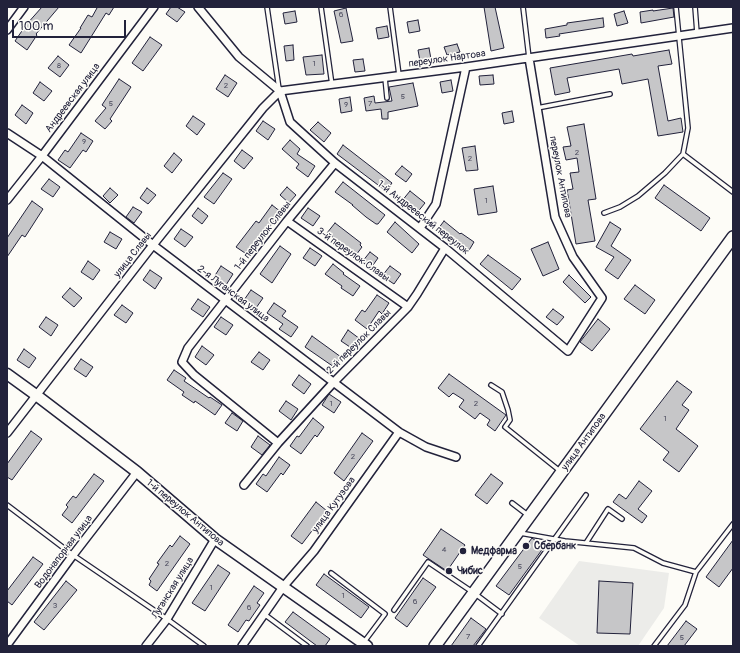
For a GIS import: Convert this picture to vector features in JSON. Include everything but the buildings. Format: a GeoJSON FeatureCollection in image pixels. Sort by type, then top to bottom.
{"type":"FeatureCollection","features":[{"type":"Feature","properties":{"kind":"main road","name":"улица Антипова"},"geometry":{"type":"LineString","coordinates":[[435,646],[733,237]]}},
{"type":"Feature","properties":{"kind":"main road","name":"1-й переулок Антипова"},"geometry":{"type":"LineString","coordinates":[[7,374],[137,472],[214,539],[365,645]]}},
{"type":"Feature","properties":{"kind":"street"},"geometry":{"type":"LineString","coordinates":[[7,30],[24,7]]}},
{"type":"Feature","properties":{"kind":"street","name":"Андреевская улица"},"geometry":{"type":"LineString","coordinates":[[7,200],[154,7]]}},
{"type":"Feature","properties":{"kind":"street"},"geometry":{"type":"LineString","coordinates":[[198,7],[239,57],[280,91]]}},
{"type":"Feature","properties":{"kind":"street","name":"переулок Нартова"},"geometry":{"type":"LineString","coordinates":[[280,91],[466,67],[733,28]]}},
{"type":"Feature","properties":{"kind":"street","name":"переулок Антипова"},"geometry":{"type":"LineString","coordinates":[[529,58],[555,217],[573,256],[602,298],[568,351]]}},
{"type":"Feature","properties":{"kind":"street"},"geometry":{"type":"LineString","coordinates":[[420,228],[436,204],[466,67]]}},
{"type":"Feature","properties":{"kind":"street","name":"1-й Андреевский переулок"},"geometry":{"type":"LineString","coordinates":[[280,91],[290,122],[335,162],[445,248],[568,351]]}},
{"type":"Feature","properties":{"kind":"street","name":"улица Славы"},"geometry":{"type":"LineString","coordinates":[[7,434],[153,246],[263,108],[280,91]]}},
{"type":"Feature","properties":{"kind":"street","name":"2-я Луганская улица"},"geometry":{"type":"LineString","coordinates":[[7,133],[42,156],[153,246],[332,383],[399,432],[426,447],[456,457]]}},
{"type":"Feature","properties":{"kind":"street","name":"1-й переулок Славы"},"geometry":{"type":"LineString","coordinates":[[278,443],[194,375],[182,362],[188,348],[335,162]]}},
{"type":"Feature","properties":{"kind":"street","name":"3-й переулок Славы"},"geometry":{"type":"LineString","coordinates":[[287,221],[408,306]]}},
{"type":"Feature","properties":{"kind":"street","name":"2-й переулок Славы"},"geometry":{"type":"LineString","coordinates":[[244,485],[278,443],[332,383],[408,306],[418,294],[445,248]]}},
{"type":"Feature","properties":{"kind":"street","name":"улица Кутузова"},"geometry":{"type":"LineString","coordinates":[[242,646],[283,587],[314,551],[399,432]]}},
{"type":"Feature","properties":{"kind":"street","name":"Водонапорная улица"},"geometry":{"type":"LineString","coordinates":[[7,645],[73,555],[137,472]]}},
{"type":"Feature","properties":{"kind":"street","name":"Луганская улица"},"geometry":{"type":"LineString","coordinates":[[146,646],[167,619],[214,539]]}},
{"type":"Feature","properties":{"kind":"lane"},"geometry":{"type":"LineString","coordinates":[[267,7],[280,91]]}},
{"type":"Feature","properties":{"kind":"lane"},"geometry":{"type":"LineString","coordinates":[[321,7],[332,85]]}},
{"type":"Feature","properties":{"kind":"lane"},"geometry":{"type":"LineString","coordinates":[[390,7],[399,76]]}},
{"type":"Feature","properties":{"kind":"lane"},"geometry":{"type":"LineString","coordinates":[[523,7],[529,58]]}},
{"type":"Feature","properties":{"kind":"lane"},"geometry":{"type":"LineString","coordinates":[[604,213],[620,207],[638,196],[665,173],[683,154],[688,128],[676,7]]}},
{"type":"Feature","properties":{"kind":"lane"},"geometry":{"type":"LineString","coordinates":[[695,7],[697,33]]}},
{"type":"Feature","properties":{"kind":"lane"},"geometry":{"type":"LineString","coordinates":[[385,78],[388,98]]}},
{"type":"Feature","properties":{"kind":"lane"},"geometry":{"type":"LineString","coordinates":[[537,108],[610,94]]}},
{"type":"Feature","properties":{"kind":"lane"},"geometry":{"type":"LineString","coordinates":[[683,154],[733,192]]}},
{"type":"Feature","properties":{"kind":"lane"},"geometry":{"type":"LineString","coordinates":[[491,385],[502,392],[508,410],[510,420],[505,427],[562,473]]}},
{"type":"Feature","properties":{"kind":"lane"},"geometry":{"type":"LineString","coordinates":[[478,646],[586,496]]}},
{"type":"Feature","properties":{"kind":"lane"},"geometry":{"type":"LineString","coordinates":[[512,503],[529,517]]}},
{"type":"Feature","properties":{"kind":"lane"},"geometry":{"type":"LineString","coordinates":[[7,505],[73,555],[204,646]]}},
{"type":"Feature","properties":{"kind":"lane"},"geometry":{"type":"LineString","coordinates":[[586,543],[608,509],[622,518]]}},
{"type":"Feature","properties":{"kind":"lane"},"geometry":{"type":"LineString","coordinates":[[654,646],[685,605],[696,572],[733,524]]}},
{"type":"Feature","properties":{"kind":"lane"},"geometry":{"type":"LineString","coordinates":[[518,532],[555,539],[634,548],[663,563],[696,572]]}},
{"type":"Feature","properties":{"kind":"lane"},"geometry":{"type":"LineString","coordinates":[[394,610],[428,562],[502,614]]}},
{"type":"Feature","properties":{"kind":"lane"},"geometry":{"type":"LineString","coordinates":[[331,573],[385,614],[365,645]]}},
{"type":"Feature","properties":{"kind":"lane"},"geometry":{"type":"LineString","coordinates":[[264,614],[307,646]]}},
{"type":"Feature","properties":{"kind":"shaded area"},"geometry":{"type":"Polygon","coordinates":[[[579,561],[669,573],[664,608],[638,646],[580,646],[539,618],[579,561]]]}},
{"type":"Feature","properties":{"kind":"place","name":"Сбербанк"},"geometry":{"type":"Point","coordinates":[526,546]}},
{"type":"Feature","properties":{"kind":"place","name":"Медфарма"},"geometry":{"type":"Point","coordinates":[463,551]}},
{"type":"Feature","properties":{"kind":"place","name":"Чибис"},"geometry":{"type":"Point","coordinates":[449,571]}}]}
